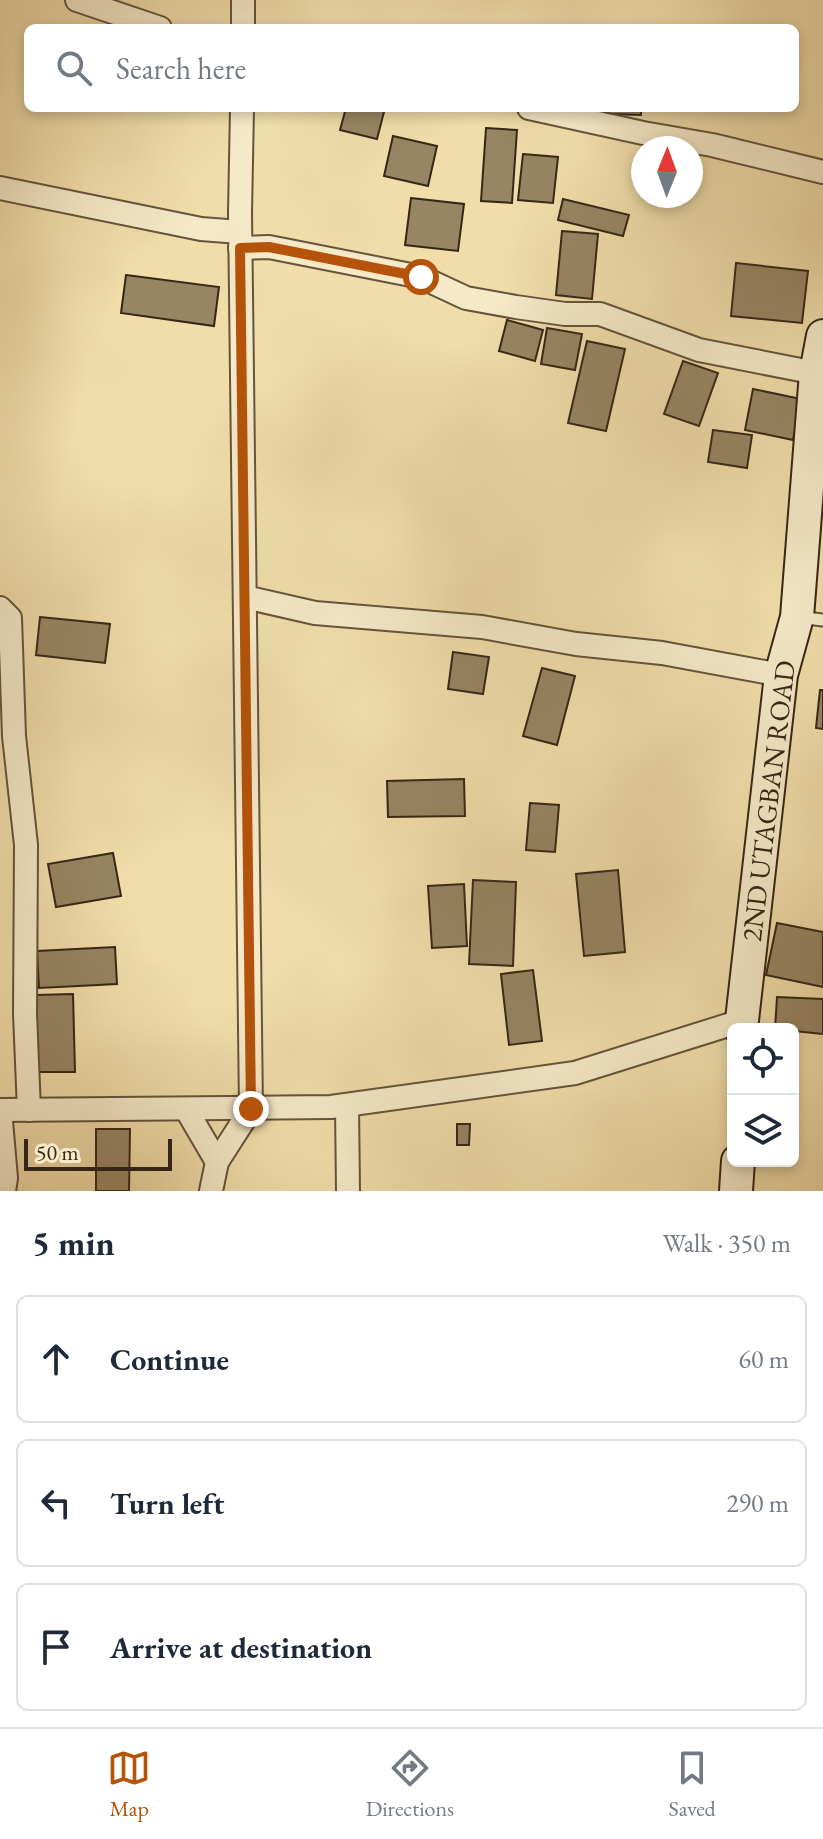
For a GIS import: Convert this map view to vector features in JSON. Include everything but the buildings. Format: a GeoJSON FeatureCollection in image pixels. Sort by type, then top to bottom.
{"type":"FeatureCollection","features":[{"type":"Feature","properties":{"kind":"street"},"geometry":{"type":"LineString","coordinates":[[77,0],[148,24]]}},
{"type":"Feature","properties":{"kind":"street"},"geometry":{"type":"LineString","coordinates":[[243,0],[243,24]]}},
{"type":"Feature","properties":{"kind":"street"},"geometry":{"type":"LineString","coordinates":[[211,1191],[217,1162],[251,1109],[240,240],[242,112]]}},
{"type":"Feature","properties":{"kind":"street"},"geometry":{"type":"LineString","coordinates":[[547,112],[712,145],[823,172]]}},
{"type":"Feature","properties":{"kind":"street"},"geometry":{"type":"LineString","coordinates":[[0,188],[421,277],[466,298],[565,314],[600,314],[699,350],[816,373]]}},
{"type":"Feature","properties":{"kind":"street","name":"2ND UTAGBAN ROAD"},"geometry":{"type":"LineString","coordinates":[[741,1023],[781,675],[810,619],[816,373],[823,336]]}},
{"type":"Feature","properties":{"kind":"street"},"geometry":{"type":"LineString","coordinates":[[245,597],[315,613],[482,627],[576,644],[662,653],[781,675]]}},
{"type":"Feature","properties":{"kind":"street"},"geometry":{"type":"LineString","coordinates":[[0,608],[10,618],[14,736],[26,845],[25,1014],[29,1110]]}},
{"type":"Feature","properties":{"kind":"street"},"geometry":{"type":"LineString","coordinates":[[4,1191],[6,1178],[0,1110],[251,1109],[347,1105],[575,1073],[727,1029]]}},
{"type":"Feature","properties":{"kind":"street"},"geometry":{"type":"LineString","coordinates":[[347,1105],[348,1191]]}},
{"type":"Feature","properties":{"kind":"street"},"geometry":{"type":"LineString","coordinates":[[186,1109],[217,1162]]}},
{"type":"Feature","properties":{"kind":"street"},"geometry":{"type":"LineString","coordinates":[[736,1191],[738,1167]]}},
{"type":"Feature","properties":{"kind":"route"},"geometry":{"type":"LineString","coordinates":[[251,1109],[240,248],[269,247],[421,277]]}}]}
